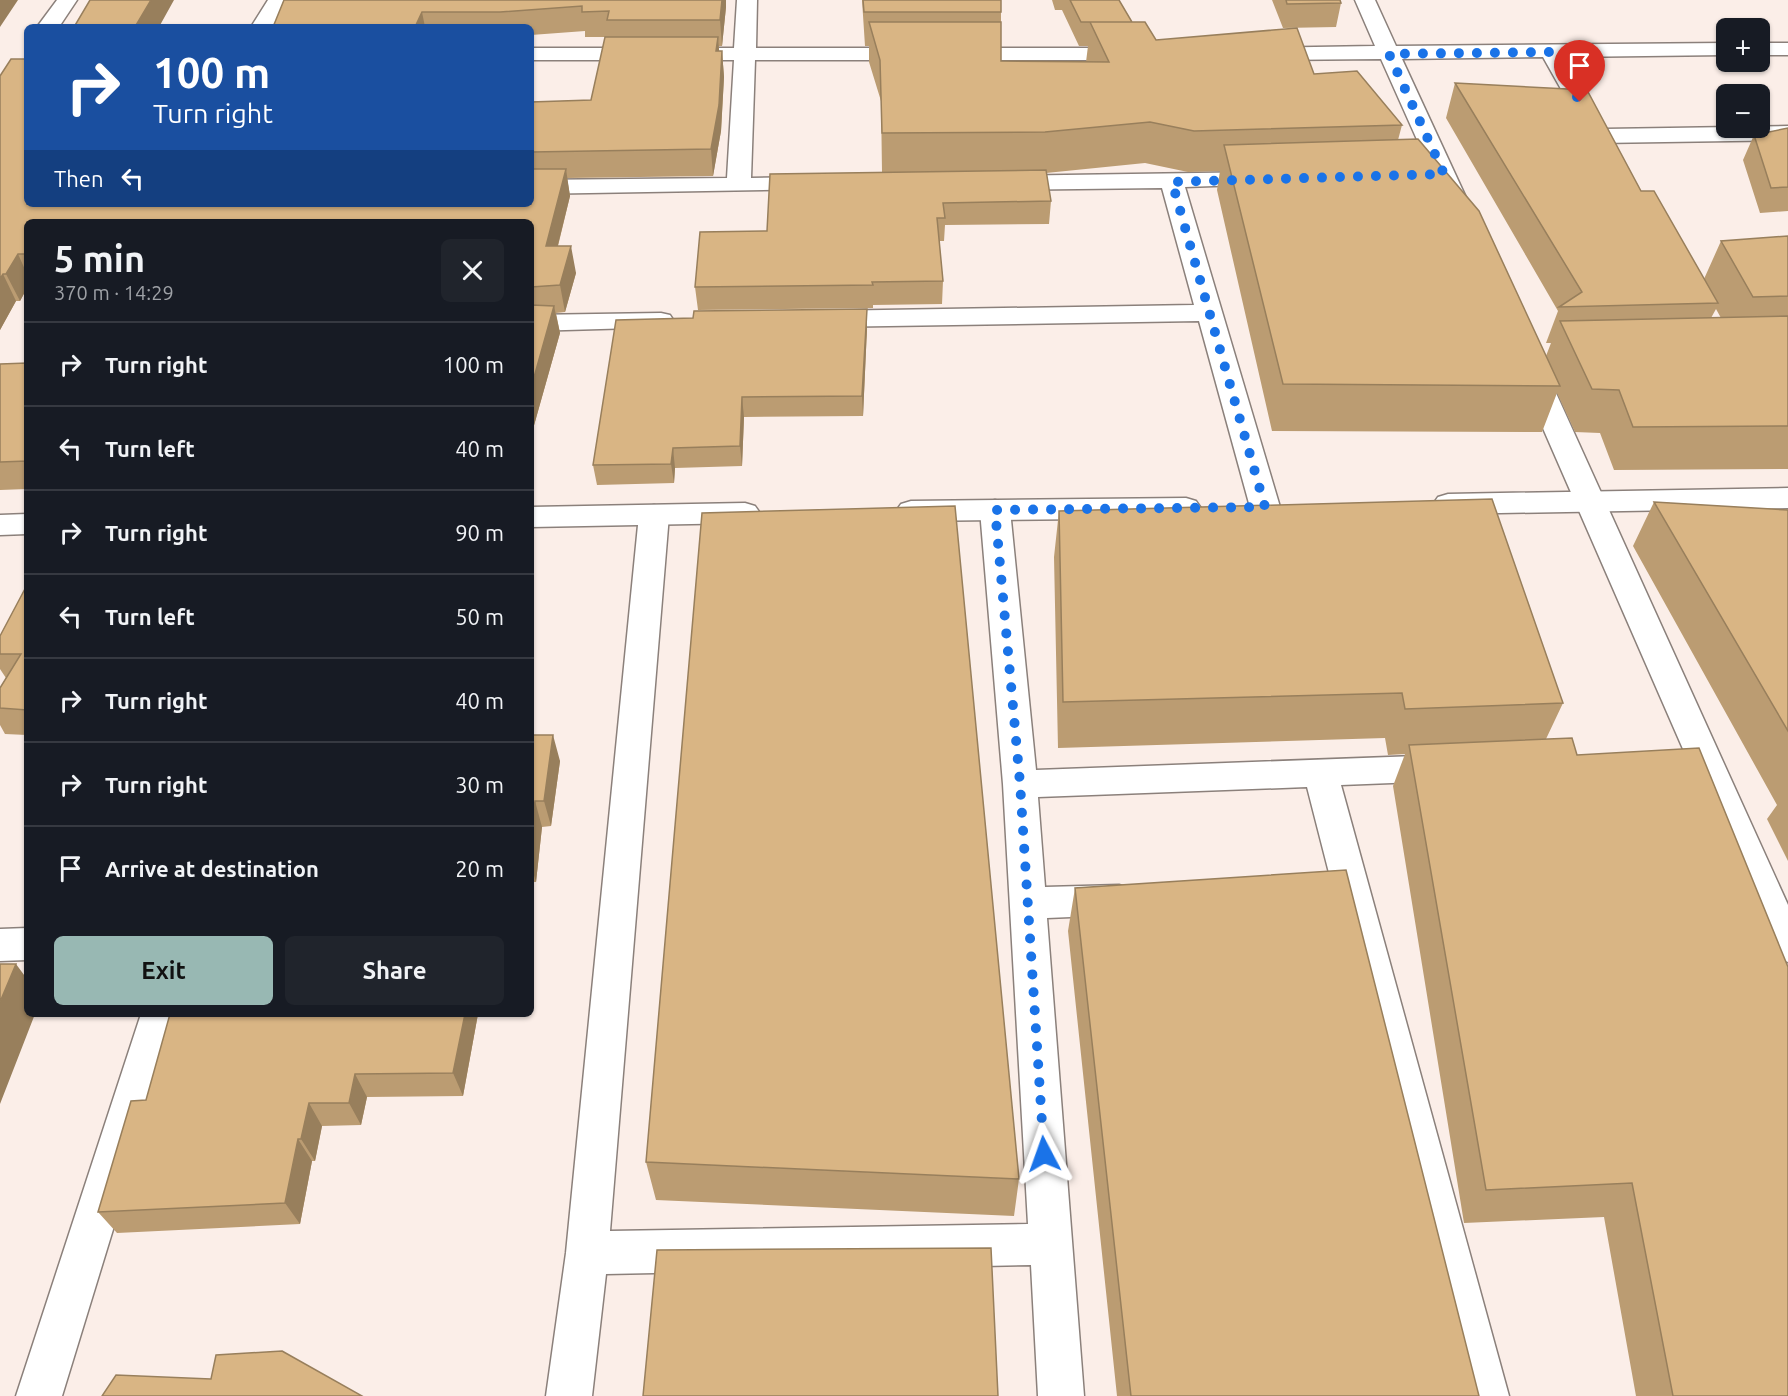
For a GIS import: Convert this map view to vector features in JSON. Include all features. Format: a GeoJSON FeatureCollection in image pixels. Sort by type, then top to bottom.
{"type":"FeatureCollection","features":[{"type":"Feature","properties":{"kind":"street"},"geometry":{"type":"LineString","coordinates":[[50,24],[67,0]]}},
{"type":"Feature","properties":{"kind":"street"},"geometry":{"type":"LineString","coordinates":[[264,24],[278,0]]}},
{"type":"Feature","properties":{"kind":"street"},"geometry":{"type":"LineString","coordinates":[[739,184],[747,0]]}},
{"type":"Feature","properties":{"kind":"street"},"geometry":{"type":"LineString","coordinates":[[1365,0],[1389,54],[1432,175],[1467,227]]}},
{"type":"Feature","properties":{"kind":"street"},"geometry":{"type":"LineString","coordinates":[[1246,54],[1716,49]]}},
{"type":"Feature","properties":{"kind":"street"},"geometry":{"type":"LineString","coordinates":[[1770,49],[1788,49]]}},
{"type":"Feature","properties":{"kind":"street"},"geometry":{"type":"LineString","coordinates":[[1551,52],[1605,146],[1788,133]]}},
{"type":"Feature","properties":{"kind":"street"},"geometry":{"type":"LineString","coordinates":[[534,54],[1151,54]]}},
{"type":"Feature","properties":{"kind":"street"},"geometry":{"type":"LineString","coordinates":[[985,183],[1290,179]]}},
{"type":"Feature","properties":{"kind":"street"},"geometry":{"type":"LineString","coordinates":[[889,512],[1253,507],[1209,314],[1172,182]]}},
{"type":"Feature","properties":{"kind":"street"},"geometry":{"type":"LineString","coordinates":[[534,187],[833,184]]}},
{"type":"Feature","properties":{"kind":"street"},"geometry":{"type":"LineString","coordinates":[[805,319],[1209,314]]}},
{"type":"Feature","properties":{"kind":"street"},"geometry":{"type":"LineString","coordinates":[[534,323],[686,321]]}},
{"type":"Feature","properties":{"kind":"street"},"geometry":{"type":"LineString","coordinates":[[1531,350],[1591,501],[1788,946]]}},
{"type":"Feature","properties":{"kind":"street"},"geometry":{"type":"LineString","coordinates":[[1416,504],[1780,498],[1788,527]]}},
{"type":"Feature","properties":{"kind":"street"},"geometry":{"type":"LineString","coordinates":[[995,510],[1020,783],[1061,1396]]}},
{"type":"Feature","properties":{"kind":"street"},"geometry":{"type":"LineString","coordinates":[[534,516],[771,513]]}},
{"type":"Feature","properties":{"kind":"street"},"geometry":{"type":"LineString","coordinates":[[569,1396],[586,1253],[654,515]]}},
{"type":"Feature","properties":{"kind":"street"},"geometry":{"type":"LineString","coordinates":[[0,525],[24,524]]}},
{"type":"Feature","properties":{"kind":"street"},"geometry":{"type":"LineString","coordinates":[[1668,756],[1702,754]]}},
{"type":"Feature","properties":{"kind":"street"},"geometry":{"type":"LineString","coordinates":[[1020,783],[1472,767]]}},
{"type":"Feature","properties":{"kind":"street"},"geometry":{"type":"LineString","coordinates":[[1320,772],[1335,893],[1486,1396]]}},
{"type":"Feature","properties":{"kind":"street"},"geometry":{"type":"LineString","coordinates":[[1028,903],[1155,899]]}},
{"type":"Feature","properties":{"kind":"street"},"geometry":{"type":"LineString","coordinates":[[0,945],[24,944]]}},
{"type":"Feature","properties":{"kind":"street"},"geometry":{"type":"LineString","coordinates":[[39,1396],[159,1017]]}},
{"type":"Feature","properties":{"kind":"street"},"geometry":{"type":"LineString","coordinates":[[586,1253],[1050,1244]]}},
{"type":"Feature","properties":{"kind":"building"},"geometry":{"type":"Polygon","coordinates":[[[90,0],[151,0],[137,24],[76,24],[90,0]]]}},
{"type":"Feature","properties":{"kind":"building"},"geometry":{"type":"Polygon","coordinates":[[[284,0],[722,0],[720,20],[607,20],[609,11],[582,12],[582,6],[500,12],[422,12],[416,24],[274,24],[284,0]]]}},
{"type":"Feature","properties":{"kind":"building"},"geometry":{"type":"Polygon","coordinates":[[[863,0],[1001,0],[1001,12],[864,12],[863,0]]]}},
{"type":"Feature","properties":{"kind":"building"},"geometry":{"type":"Polygon","coordinates":[[[1070,0],[1119,0],[1132,22],[1081,22],[1070,0]]]}},
{"type":"Feature","properties":{"kind":"building"},"geometry":{"type":"Polygon","coordinates":[[[1286,0],[1340,0],[1341,3],[1287,4],[1286,0]]]}},
{"type":"Feature","properties":{"kind":"building"},"geometry":{"type":"Polygon","coordinates":[[[869,22],[1001,22],[1001,61],[1109,62],[1090,22],[1145,22],[1156,40],[1297,28],[1314,74],[1357,71],[1402,125],[1194,131],[1150,122],[1045,132],[882,133],[880,60],[869,22]]]}},
{"type":"Feature","properties":{"kind":"building"},"geometry":{"type":"Polygon","coordinates":[[[605,37],[718,37],[716,51],[722,51],[719,105],[711,149],[534,152],[534,102],[591,100],[605,37]]]}},
{"type":"Feature","properties":{"kind":"building"},"geometry":{"type":"Polygon","coordinates":[[[11,59],[24,59],[24,207],[534,207],[534,169],[566,169],[546,246],[571,246],[560,285],[534,287],[534,219],[24,219],[24,254],[18,254],[6,274],[3,274],[0,279],[0,76],[11,59]]]}},
{"type":"Feature","properties":{"kind":"building"},"geometry":{"type":"Polygon","coordinates":[[[1455,83],[1587,90],[1641,191],[1654,191],[1718,303],[1559,307],[1582,292],[1455,83]]]}},
{"type":"Feature","properties":{"kind":"building"},"geometry":{"type":"Polygon","coordinates":[[[1788,128],[1788,187],[1771,188],[1755,138],[1770,138],[1770,132],[1788,128]]]}},
{"type":"Feature","properties":{"kind":"building"},"geometry":{"type":"Polygon","coordinates":[[[1418,139],[1479,211],[1560,386],[1283,384],[1224,145],[1418,139]]]}},
{"type":"Feature","properties":{"kind":"building"},"geometry":{"type":"Polygon","coordinates":[[[1046,170],[1051,201],[943,203],[945,218],[937,218],[943,281],[872,282],[873,285],[695,287],[700,232],[767,231],[770,174],[1046,170]]]}},
{"type":"Feature","properties":{"kind":"building"},"geometry":{"type":"Polygon","coordinates":[[[1788,236],[1788,296],[1753,297],[1721,241],[1788,236]]]}},
{"type":"Feature","properties":{"kind":"building"},"geometry":{"type":"Polygon","coordinates":[[[534,305],[554,306],[534,377],[534,305]]]}},
{"type":"Feature","properties":{"kind":"building"},"geometry":{"type":"Polygon","coordinates":[[[867,309],[862,396],[742,397],[740,446],[673,448],[671,464],[593,465],[616,320],[693,318],[694,311],[867,309]]]}},
{"type":"Feature","properties":{"kind":"building"},"geometry":{"type":"Polygon","coordinates":[[[1788,316],[1788,426],[1633,427],[1619,390],[1592,389],[1560,321],[1788,316]]]}},
{"type":"Feature","properties":{"kind":"building"},"geometry":{"type":"Polygon","coordinates":[[[24,363],[24,461],[0,462],[0,364],[24,363]]]}},
{"type":"Feature","properties":{"kind":"building"},"geometry":{"type":"Polygon","coordinates":[[[1492,499],[1563,703],[1405,709],[1402,693],[1063,702],[1059,511],[1492,499]]]}},
{"type":"Feature","properties":{"kind":"building"},"geometry":{"type":"Polygon","coordinates":[[[1654,502],[1788,510],[1788,731],[1654,502]]]}},
{"type":"Feature","properties":{"kind":"building"},"geometry":{"type":"Polygon","coordinates":[[[955,506],[1019,1179],[646,1162],[702,513],[955,506]]]}},
{"type":"Feature","properties":{"kind":"building"},"geometry":{"type":"Polygon","coordinates":[[[24,591],[24,710],[0,708],[0,688],[21,654],[0,654],[0,636],[24,591]]]}},
{"type":"Feature","properties":{"kind":"building"},"geometry":{"type":"Polygon","coordinates":[[[534,735],[553,735],[544,801],[535,801],[534,809],[534,735]]]}},
{"type":"Feature","properties":{"kind":"building"},"geometry":{"type":"Polygon","coordinates":[[[1572,738],[1577,755],[1699,748],[1788,967],[1788,1396],[1673,1396],[1632,1183],[1486,1190],[1409,745],[1572,738]]]}},
{"type":"Feature","properties":{"kind":"building"},"geometry":{"type":"Polygon","coordinates":[[[1346,870],[1479,1396],[1131,1396],[1075,888],[1346,870]]]}},
{"type":"Feature","properties":{"kind":"building"},"geometry":{"type":"Polygon","coordinates":[[[0,964],[16,964],[0,1002],[0,964]]]}},
{"type":"Feature","properties":{"kind":"building"},"geometry":{"type":"Polygon","coordinates":[[[169,1017],[464,1017],[453,1073],[355,1074],[349,1103],[309,1103],[301,1139],[298,1139],[285,1203],[98,1212],[131,1101],[146,1100],[169,1017]]]}},
{"type":"Feature","properties":{"kind":"building"},"geometry":{"type":"Polygon","coordinates":[[[991,1248],[998,1396],[643,1396],[657,1250],[991,1248]]]}},
{"type":"Feature","properties":{"kind":"building"},"geometry":{"type":"Polygon","coordinates":[[[282,1351],[362,1396],[102,1396],[116,1375],[211,1379],[216,1355],[282,1351]]]}},
{"type":"Feature","properties":{"kind":"route"},"geometry":{"type":"LineString","coordinates":[[1044,1154],[1020,783],[995,510],[1265,507],[1172,182],[1444,174],[1389,54],[1551,52],[1580,102]]}}]}
